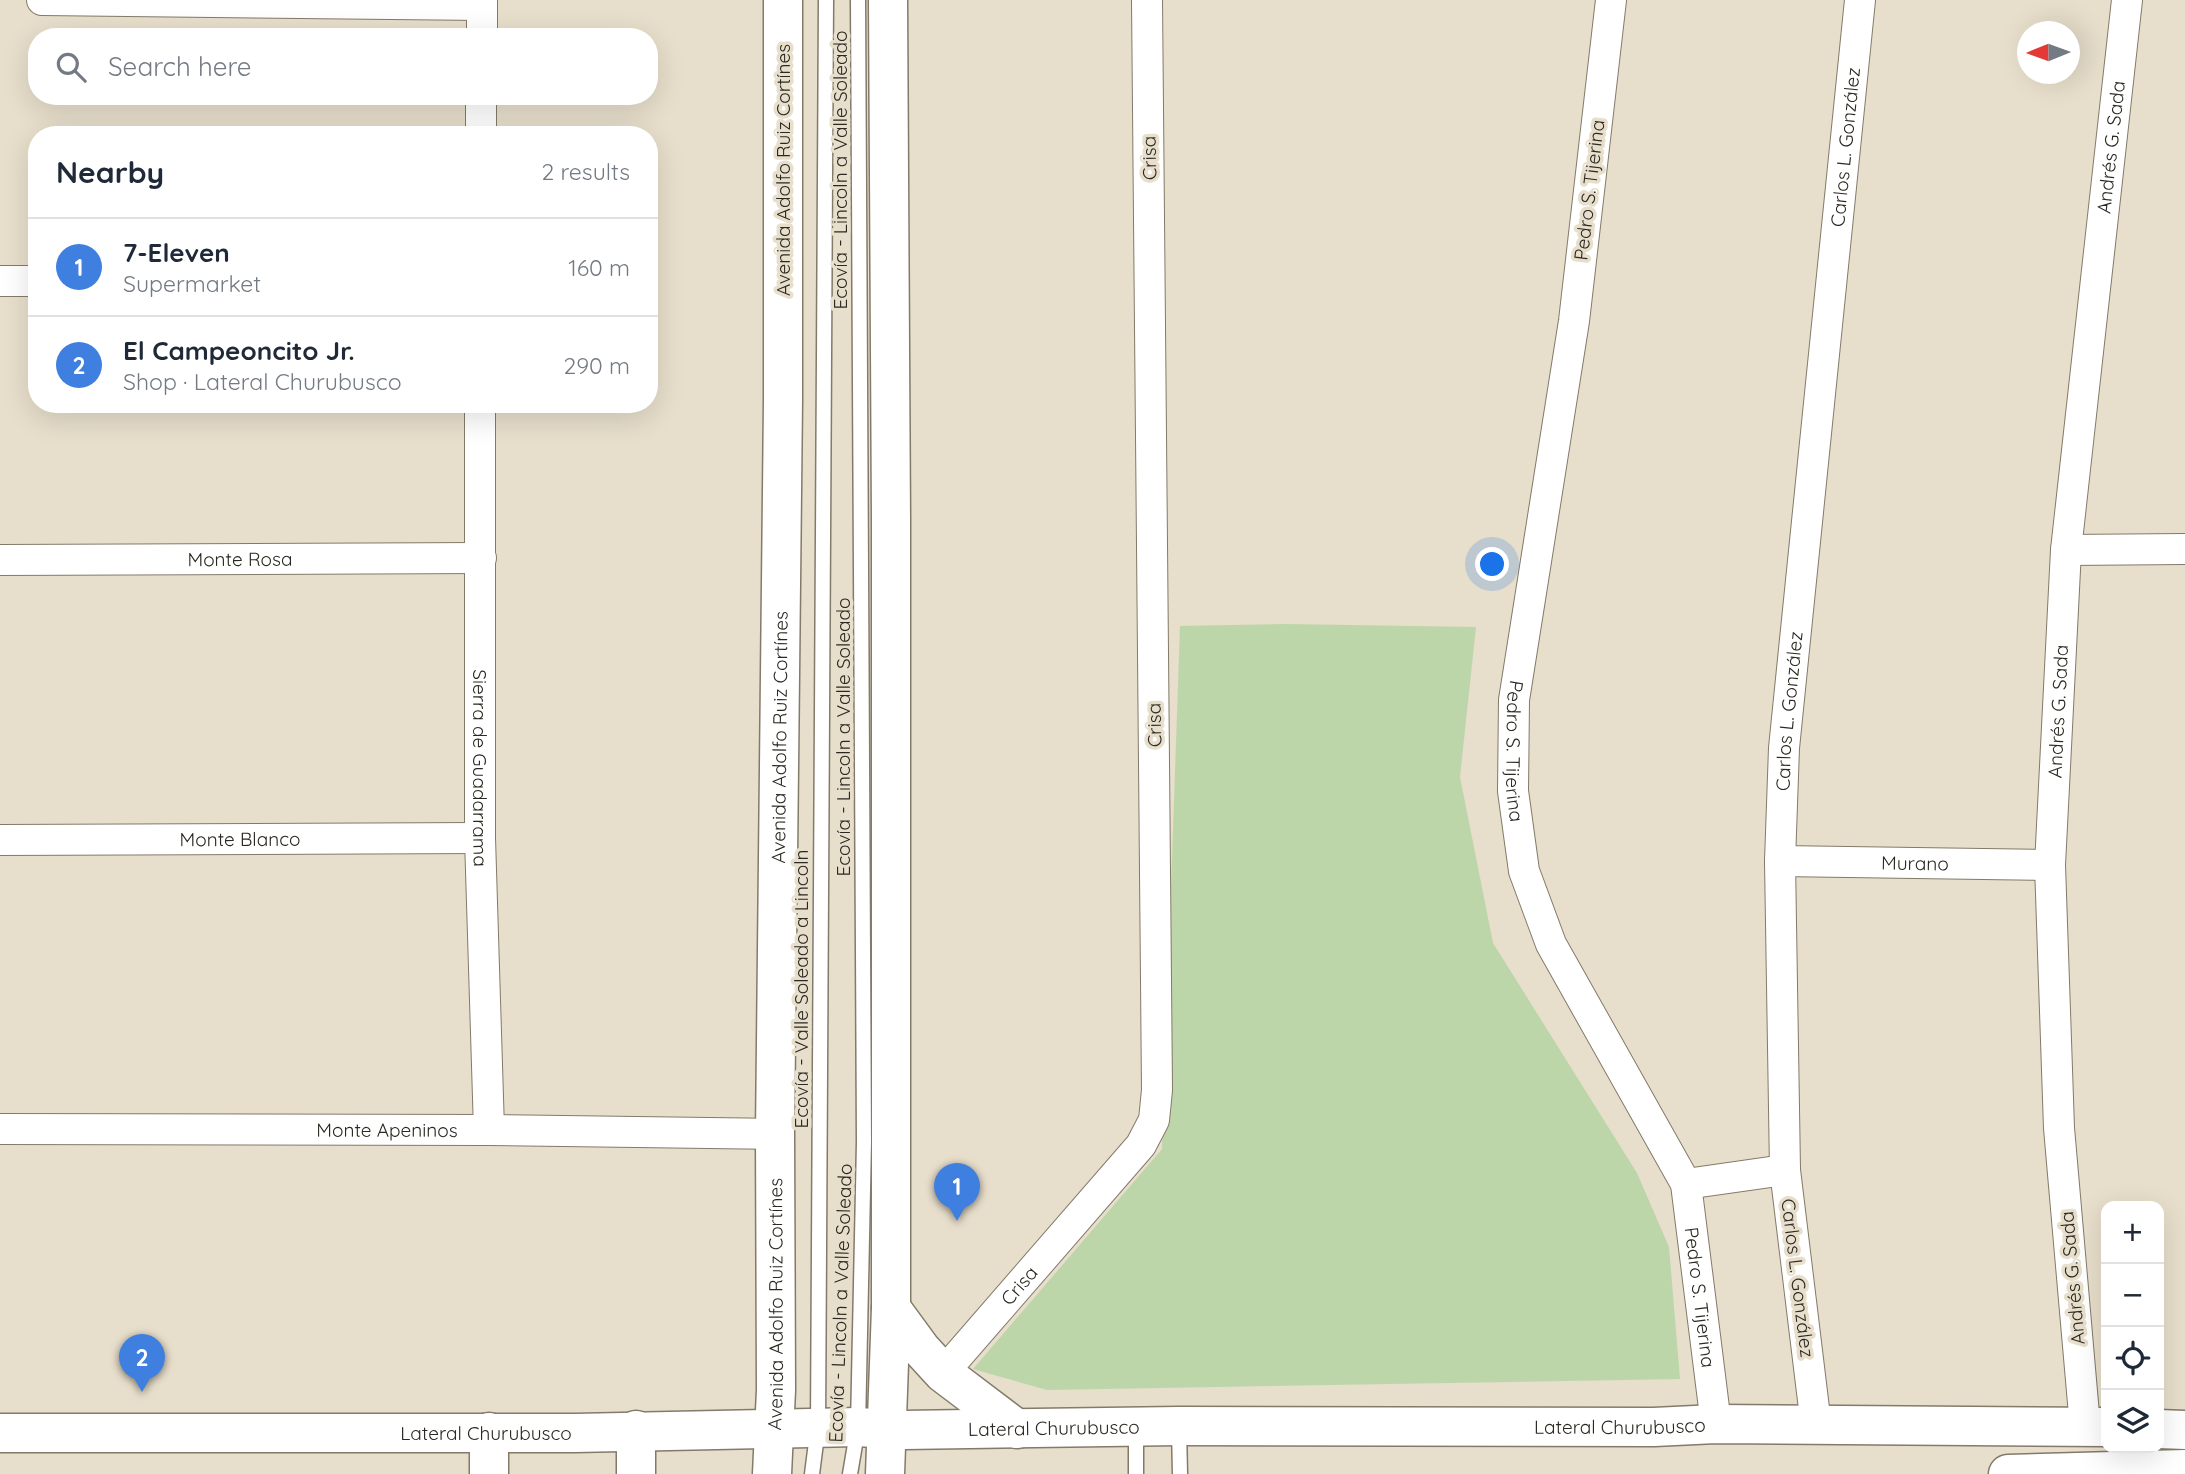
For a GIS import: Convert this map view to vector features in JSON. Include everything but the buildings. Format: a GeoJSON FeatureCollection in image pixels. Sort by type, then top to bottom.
{"type":"FeatureCollection","features":[{"type":"Feature","properties":{"kind":"main road","name":"Avenida Adolfo Ruiz Cortínes"},"geometry":{"type":"LineString","coordinates":[[772,1474],[776,1390],[775,1134],[783,400],[783,0]]}},
{"type":"Feature","properties":{"kind":"main road"},"geometry":{"type":"LineString","coordinates":[[885,1474],[873,1428],[891,1308],[888,0]]}},
{"type":"Feature","properties":{"kind":"main road"},"geometry":{"type":"LineString","coordinates":[[891,1308],[920,1349],[943,1373],[1017,1429]]}},
{"type":"Feature","properties":{"kind":"main road","name":"Lateral Churubusco"},"geometry":{"type":"LineString","coordinates":[[0,1433],[575,1433],[818,1427],[1654,1427],[1716,1424],[2095,1427]]}},
{"type":"Feature","properties":{"kind":"main road"},"geometry":{"type":"LineString","coordinates":[[2164,1429],[2185,1430]]}},
{"type":"Feature","properties":{"kind":"main road"},"geometry":{"type":"LineString","coordinates":[[636,1430],[636,1474]]}},
{"type":"Feature","properties":{"kind":"main road"},"geometry":{"type":"LineString","coordinates":[[489,1432],[489,1474]]}},
{"type":"Feature","properties":{"kind":"main road"},"geometry":{"type":"LineString","coordinates":[[2008,1474],[2185,1469]]}},
{"type":"Feature","properties":{"kind":"street"},"geometry":{"type":"LineString","coordinates":[[42,0],[482,2],[482,28]]}},
{"type":"Feature","properties":{"kind":"street","name":"Crisa"},"geometry":{"type":"LineString","coordinates":[[943,1373],[1141,1145],[1154,1120],[1157,1076],[1147,0]]}},
{"type":"Feature","properties":{"kind":"street","name":"Pedro S. Tijerina"},"geometry":{"type":"LineString","coordinates":[[1611,0],[1574,321],[1514,700],[1513,791],[1524,871],[1550,944],[1686,1184],[1716,1424]]}},
{"type":"Feature","properties":{"kind":"street","name":"Carlos L. González"},"geometry":{"type":"LineString","coordinates":[[1816,1425],[1784,1170],[1780,861],[1784,748],[1860,0]]}},
{"type":"Feature","properties":{"kind":"street","name":"Andrés G. Sada"},"geometry":{"type":"LineString","coordinates":[[2095,1427],[2059,1128],[2050,865],[2066,550],[2127,0]]}},
{"type":"Feature","properties":{"kind":"street"},"geometry":{"type":"LineString","coordinates":[[481,105],[481,126]]}},
{"type":"Feature","properties":{"kind":"street"},"geometry":{"type":"LineString","coordinates":[[0,281],[28,281]]}},
{"type":"Feature","properties":{"kind":"street","name":"Sierra de Guadarrama"},"geometry":{"type":"LineString","coordinates":[[480,413],[480,838],[489,1130]]}},
{"type":"Feature","properties":{"kind":"street"},"geometry":{"type":"LineString","coordinates":[[2066,550],[2185,549]]}},
{"type":"Feature","properties":{"kind":"street","name":"Monte Rosa"},"geometry":{"type":"LineString","coordinates":[[0,560],[481,558]]}},
{"type":"Feature","properties":{"kind":"street","name":"Monte Blanco"},"geometry":{"type":"LineString","coordinates":[[0,840],[480,838]]}},
{"type":"Feature","properties":{"kind":"street","name":"Murano"},"geometry":{"type":"LineString","coordinates":[[1780,861],[2050,865]]}},
{"type":"Feature","properties":{"kind":"street","name":"Monte Apeninos"},"geometry":{"type":"LineString","coordinates":[[0,1129],[489,1130],[775,1134]]}},
{"type":"Feature","properties":{"kind":"street"},"geometry":{"type":"LineString","coordinates":[[1686,1184],[1784,1170]]}},
{"type":"Feature","properties":{"kind":"lane","name":"Ecovía - Valle Soleado a Lincoln"},"geometry":{"type":"LineString","coordinates":[[812,1474],[818,1427],[826,0]]}},
{"type":"Feature","properties":{"kind":"lane","name":"Ecovía - Lincoln a Valle Soleado"},"geometry":{"type":"LineString","coordinates":[[850,1474],[873,1428],[864,1142],[858,0]]}},
{"type":"Feature","properties":{"kind":"lane"},"geometry":{"type":"LineString","coordinates":[[1179,1426],[1180,1474]]}},
{"type":"Feature","properties":{"kind":"lane"},"geometry":{"type":"LineString","coordinates":[[1136,1428],[1136,1474]]}},
{"type":"Feature","properties":{"kind":"green space"},"geometry":{"type":"Polygon","coordinates":[[[1285,624],[1476,627],[1460,777],[1493,943],[1637,1173],[1669,1247],[1680,1379],[1047,1390],[973,1369],[1162,1149],[1180,626],[1285,624]]]}},
{"type":"Feature","properties":{"kind":"place","name":"7-Eleven"},"geometry":{"type":"Point","coordinates":[957,1221]}},
{"type":"Feature","properties":{"kind":"place","name":"El Campeoncito Jr."},"geometry":{"type":"Point","coordinates":[142,1392]}}]}
